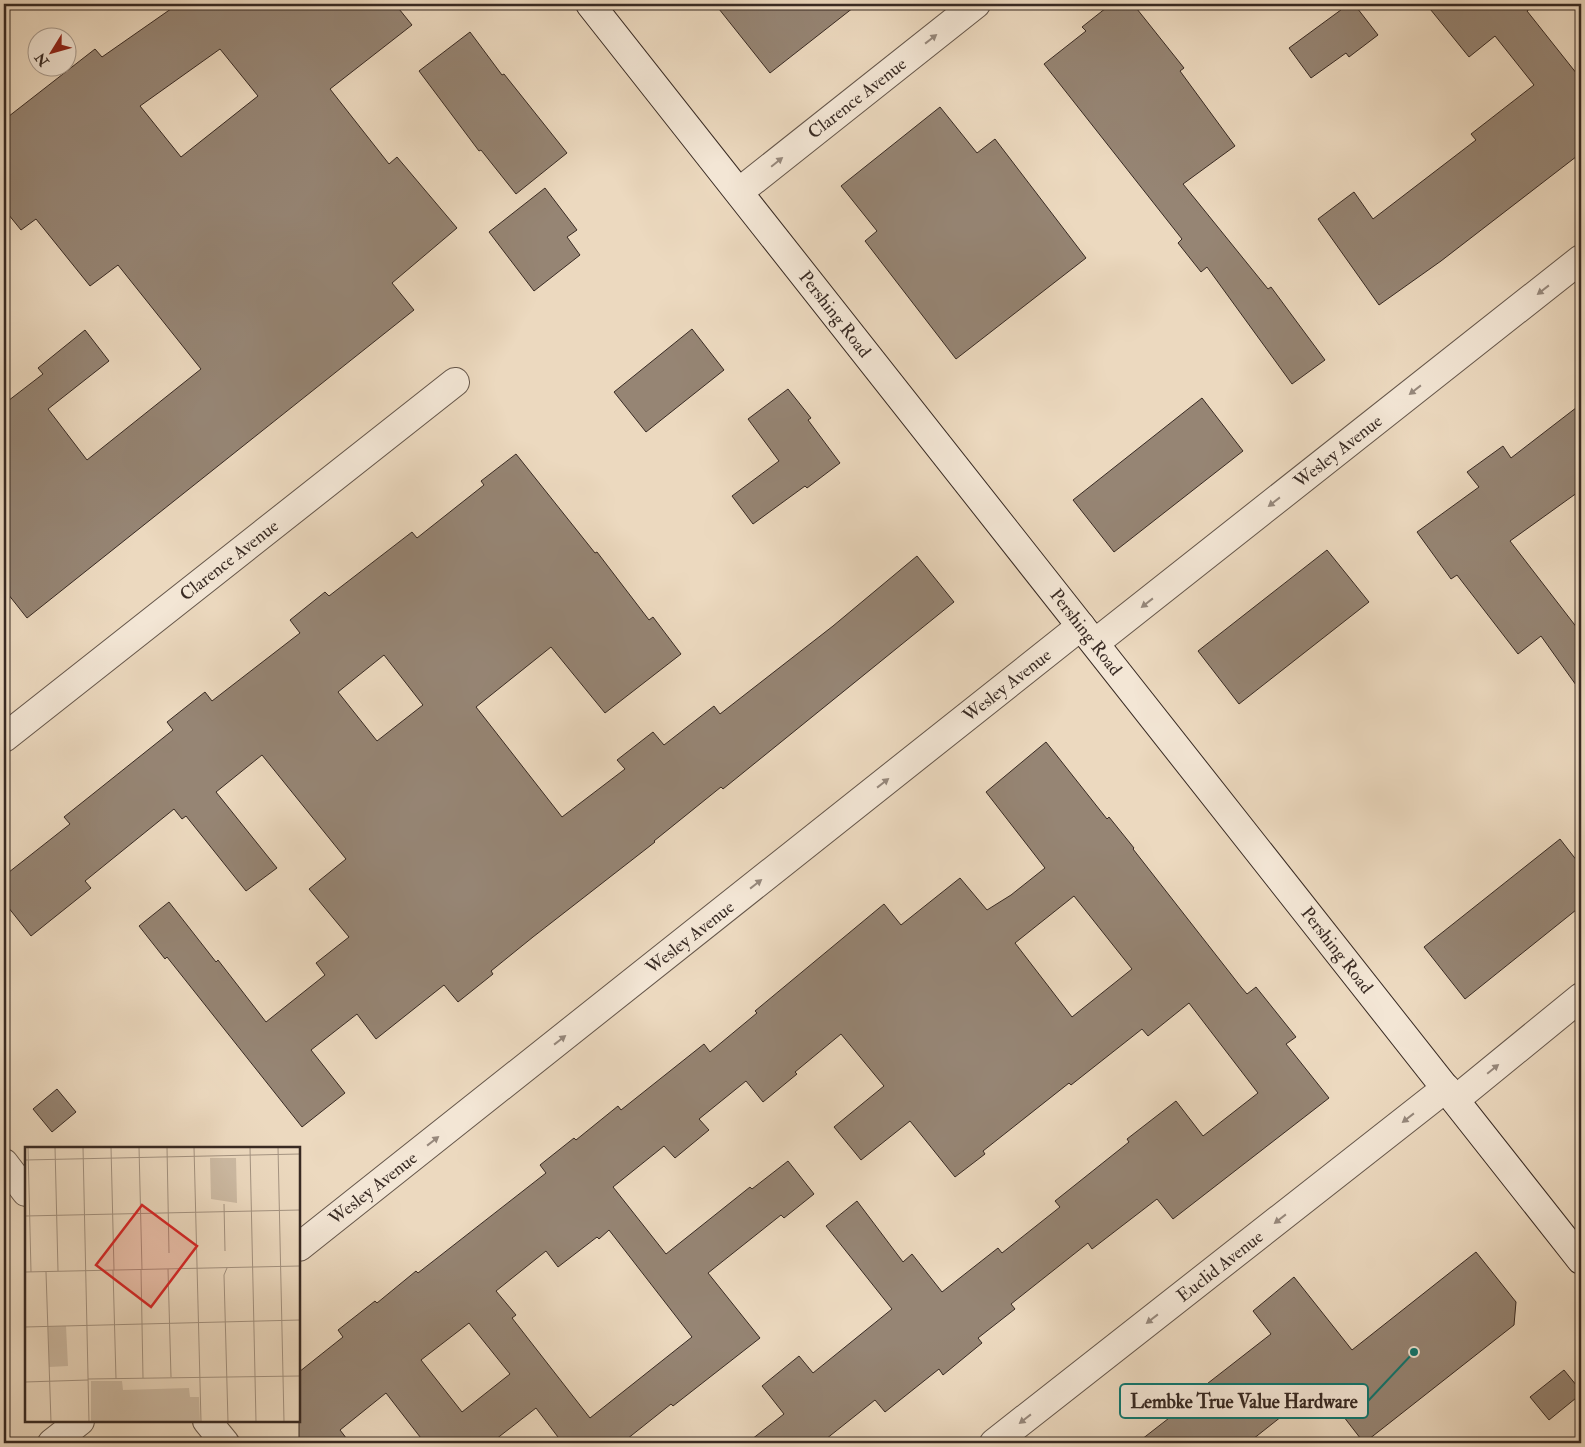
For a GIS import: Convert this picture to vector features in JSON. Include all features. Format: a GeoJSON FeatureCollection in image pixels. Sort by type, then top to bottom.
{"type":"FeatureCollection","features":[{"type":"Feature","properties":{"kind":"street","name":"Pershing Road"},"geometry":{"type":"LineString","coordinates":[[590,4],[1581,1260]]}},
{"type":"Feature","properties":{"kind":"street","name":"Clarence Avenue"},"geometry":{"type":"LineString","coordinates":[[739,192],[976,4]]}},
{"type":"Feature","properties":{"kind":"street","name":"Wesley Avenue"},"geometry":{"type":"LineString","coordinates":[[300,1246],[1088,635],[1581,259]]}},
{"type":"Feature","properties":{"kind":"street","name":"Clarence Avenue"},"geometry":{"type":"LineString","coordinates":[[4,738],[455,382]]}},
{"type":"Feature","properties":{"kind":"street","name":"Euclid Avenue"},"geometry":{"type":"LineString","coordinates":[[994,1443],[1581,997]]}},
{"type":"Feature","properties":{"kind":"street"},"geometry":{"type":"LineString","coordinates":[[4,1163],[25,1191]]}},
{"type":"Feature","properties":{"kind":"street"},"geometry":{"type":"LineString","coordinates":[[52,1443],[79,1422]]}},
{"type":"Feature","properties":{"kind":"street"},"geometry":{"type":"LineString","coordinates":[[208,1422],[225,1443]]}},
{"type":"Feature","properties":{"kind":"building"},"geometry":{"type":"Polygon","coordinates":[[[178,4],[395,4],[412,25],[330,89],[389,164],[397,157],[457,228],[392,283],[414,310],[27,618],[4,589],[4,404],[43,374],[38,368],[85,330],[109,361],[48,409],[87,460],[201,369],[118,265],[90,286],[36,219],[21,230],[4,209],[4,120],[58,78],[78,78],[78,62],[95,49],[102,57],[178,4]],[[220,49],[140,106],[181,157],[258,96],[220,49]]]}},
{"type":"Feature","properties":{"kind":"building"},"geometry":{"type":"Polygon","coordinates":[[[715,4],[858,4],[770,73],[715,4]]]}},
{"type":"Feature","properties":{"kind":"building"},"geometry":{"type":"Polygon","coordinates":[[[1111,4],[1133,4],[1184,68],[1180,71],[1235,146],[1183,184],[1268,289],[1271,287],[1325,360],[1292,384],[1207,267],[1201,272],[1178,243],[1182,239],[1044,64],[1086,31],[1082,27],[1111,4]]]}},
{"type":"Feature","properties":{"kind":"building"},"geometry":{"type":"Polygon","coordinates":[[[1349,4],[1354,4],[1378,35],[1349,57],[1346,53],[1311,78],[1289,48],[1349,4]]]}},
{"type":"Feature","properties":{"kind":"building"},"geometry":{"type":"Polygon","coordinates":[[[1426,4],[1536,4],[1527,11],[1581,79],[1581,153],[1441,261],[1379,305],[1318,219],[1354,192],[1373,219],[1476,140],[1471,134],[1534,85],[1495,36],[1469,57],[1426,4]]]}},
{"type":"Feature","properties":{"kind":"building"},"geometry":{"type":"Polygon","coordinates":[[[470,32],[502,75],[504,74],[567,153],[516,194],[481,150],[479,151],[419,71],[470,32]]]}},
{"type":"Feature","properties":{"kind":"building"},"geometry":{"type":"Polygon","coordinates":[[[940,107],[977,153],[995,139],[1086,258],[956,359],[865,241],[877,231],[841,186],[940,107]]]}},
{"type":"Feature","properties":{"kind":"building"},"geometry":{"type":"Polygon","coordinates":[[[545,188],[577,230],[567,237],[580,255],[534,291],[489,232],[545,188]]]}},
{"type":"Feature","properties":{"kind":"building"},"geometry":{"type":"Polygon","coordinates":[[[692,329],[724,370],[646,432],[614,392],[692,329]]]}},
{"type":"Feature","properties":{"kind":"building"},"geometry":{"type":"Polygon","coordinates":[[[788,389],[811,418],[808,420],[840,463],[807,488],[805,486],[753,524],[732,496],[779,461],[748,419],[788,389]]]}},
{"type":"Feature","properties":{"kind":"building"},"geometry":{"type":"Polygon","coordinates":[[[1202,398],[1243,451],[1114,552],[1073,500],[1202,398]]]}},
{"type":"Feature","properties":{"kind":"building"},"geometry":{"type":"Polygon","coordinates":[[[1581,404],[1581,490],[1510,541],[1581,633],[1581,692],[1541,636],[1518,654],[1457,575],[1451,579],[1417,532],[1479,487],[1467,472],[1503,446],[1511,458],[1581,404]]]}},
{"type":"Feature","properties":{"kind":"building"},"geometry":{"type":"Polygon","coordinates":[[[516,454],[595,553],[597,552],[649,620],[653,617],[681,654],[605,713],[551,647],[476,707],[562,817],[625,769],[617,760],[653,732],[664,745],[714,706],[720,714],[833,626],[917,556],[954,602],[723,789],[721,787],[655,842],[533,937],[491,971],[493,974],[458,1002],[444,985],[376,1039],[357,1014],[311,1050],[345,1093],[302,1127],[167,957],[165,959],[139,926],[169,902],[216,962],[218,960],[266,1022],[325,975],[316,963],[349,937],[309,889],[346,859],[262,755],[216,792],[277,868],[246,891],[186,816],[182,819],[174,809],[85,881],[91,888],[31,936],[4,902],[4,876],[70,824],[64,817],[173,730],[167,722],[205,692],[212,701],[300,633],[290,620],[325,592],[329,596],[412,532],[417,538],[484,485],[481,481],[516,454]],[[384,655],[338,692],[377,741],[423,705],[384,655]]]}},
{"type":"Feature","properties":{"kind":"building"},"geometry":{"type":"Polygon","coordinates":[[[1327,550],[1369,602],[1239,704],[1198,651],[1327,550]]]}},
{"type":"Feature","properties":{"kind":"building"},"geometry":{"type":"Polygon","coordinates":[[[1046,742],[1107,819],[1109,817],[1134,848],[1241,987],[1247,994],[1256,987],[1296,1037],[1286,1044],[1329,1098],[1173,1219],[1157,1199],[1092,1249],[1088,1243],[1011,1304],[1015,1309],[978,1338],[982,1343],[943,1375],[939,1369],[885,1412],[875,1400],[821,1443],[747,1443],[784,1414],[762,1386],[799,1356],[813,1373],[892,1309],[826,1226],[857,1201],[903,1262],[912,1254],[942,1292],[998,1248],[1002,1253],[1060,1207],[1055,1201],[1129,1142],[1127,1139],[1176,1101],[1203,1136],[1258,1093],[1189,1003],[1148,1036],[1142,1029],[1071,1085],[1069,1083],[983,1151],[985,1154],[955,1177],[910,1121],[861,1160],[834,1127],[884,1086],[841,1034],[795,1072],[797,1074],[763,1102],[746,1081],[699,1119],[709,1130],[675,1158],[664,1146],[613,1187],[666,1254],[750,1187],[752,1189],[788,1161],[814,1194],[784,1218],[781,1215],[708,1273],[760,1338],[673,1406],[671,1404],[622,1443],[558,1443],[561,1441],[536,1408],[491,1443],[423,1443],[386,1393],[340,1430],[350,1443],[299,1443],[300,1371],[343,1337],[338,1330],[375,1301],[377,1303],[416,1271],[418,1273],[546,1173],[540,1165],[574,1138],[576,1140],[618,1106],[621,1110],[704,1044],[710,1052],[757,1013],[755,1011],[884,904],[901,925],[960,878],[987,910],[1011,895],[1045,868],[986,792],[1046,742]],[[1074,896],[1015,943],[1072,1017],[1132,969],[1074,896]],[[609,1230],[558,1267],[546,1251],[496,1291],[516,1315],[512,1318],[590,1418],[692,1337],[609,1230]],[[469,1323],[421,1360],[462,1412],[510,1374],[469,1323]]]}},
{"type":"Feature","properties":{"kind":"building"},"geometry":{"type":"Polygon","coordinates":[[[1560,839],[1581,866],[1581,906],[1465,999],[1424,947],[1560,839]]]}},
{"type":"Feature","properties":{"kind":"building"},"geometry":{"type":"Polygon","coordinates":[[[57,1089],[76,1112],[52,1132],[33,1109],[57,1089]]]}},
{"type":"Feature","properties":{"kind":"building"},"geometry":{"type":"Polygon","coordinates":[[[1476,1252],[1516,1302],[1514,1325],[1364,1443],[1320,1386],[1248,1443],[1137,1443],[1205,1390],[1203,1387],[1271,1334],[1253,1311],[1294,1277],[1352,1350],[1476,1252]]]}},
{"type":"Feature","properties":{"kind":"building"},"geometry":{"type":"Polygon","coordinates":[[[1564,1370],[1581,1391],[1581,1394],[1549,1420],[1530,1397],[1564,1370]]]}},
{"type":"Feature","properties":{"kind":"place","name":"Lembke True Value Hardware"},"geometry":{"type":"Point","coordinates":[1414,1352]}}]}
